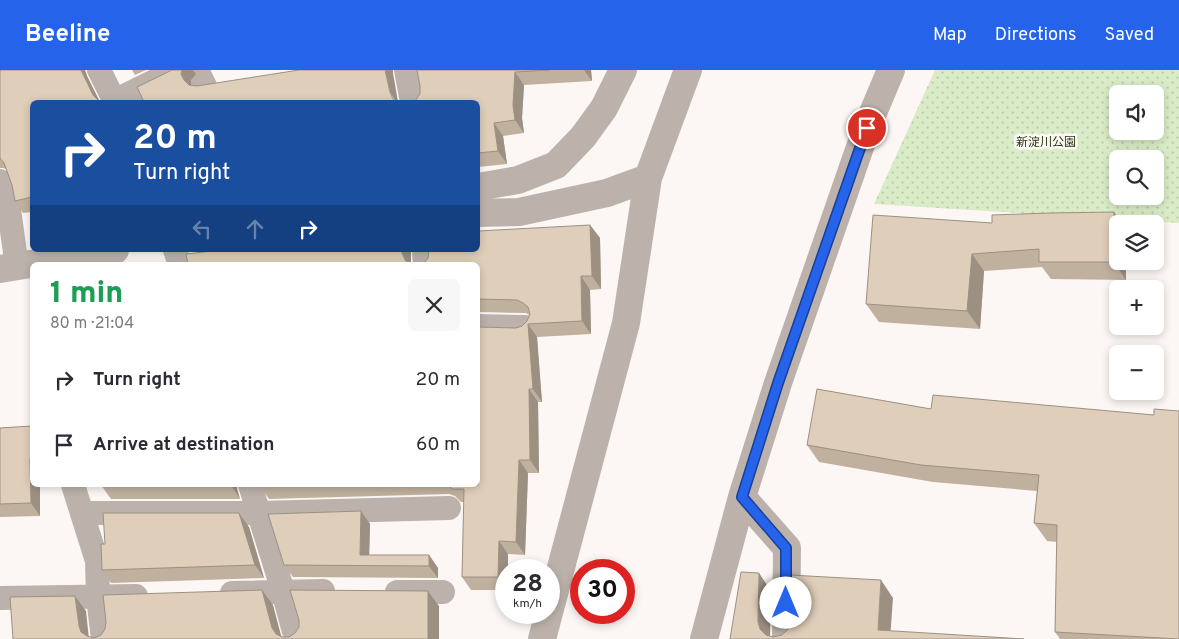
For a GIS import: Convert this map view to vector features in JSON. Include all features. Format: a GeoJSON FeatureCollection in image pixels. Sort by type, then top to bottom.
{"type":"FeatureCollection","features":[{"type":"Feature","properties":{"kind":"street"},"geometry":{"type":"LineString","coordinates":[[408,70],[414,100]]}},
{"type":"Feature","properties":{"kind":"street"},"geometry":{"type":"LineString","coordinates":[[480,187],[518,180],[556,165],[583,137],[599,116],[623,70]]}},
{"type":"Feature","properties":{"kind":"street"},"geometry":{"type":"LineString","coordinates":[[542,639],[626,323],[648,178],[688,70]]}},
{"type":"Feature","properties":{"kind":"street"},"geometry":{"type":"LineString","coordinates":[[704,639],[742,497],[778,383],[867,128],[891,70]]}},
{"type":"Feature","properties":{"kind":"street"},"geometry":{"type":"LineString","coordinates":[[480,213],[519,212],[607,193],[648,178]]}},
{"type":"Feature","properties":{"kind":"street"},"geometry":{"type":"LineString","coordinates":[[48,262],[104,252]]}},
{"type":"Feature","properties":{"kind":"street"},"geometry":{"type":"LineString","coordinates":[[742,497],[786,548],[786,639]]}},
{"type":"Feature","properties":{"kind":"lane"},"geometry":{"type":"LineString","coordinates":[[99,70],[113,100]]}},
{"type":"Feature","properties":{"kind":"lane"},"geometry":{"type":"LineString","coordinates":[[118,100],[177,70]]}},
{"type":"Feature","properties":{"kind":"lane"},"geometry":{"type":"LineString","coordinates":[[0,181],[8,202],[25,266]]}},
{"type":"Feature","properties":{"kind":"lane"},"geometry":{"type":"LineString","coordinates":[[480,326],[525,327]]}},
{"type":"Feature","properties":{"kind":"lane"},"geometry":{"type":"LineString","coordinates":[[74,487],[97,561],[98,597],[103,639]]}},
{"type":"Feature","properties":{"kind":"lane"},"geometry":{"type":"LineString","coordinates":[[251,487],[296,639]]}},
{"type":"Feature","properties":{"kind":"lane"},"geometry":{"type":"LineString","coordinates":[[82,514],[259,513],[449,508]]}},
{"type":"Feature","properties":{"kind":"lane"},"geometry":{"type":"LineString","coordinates":[[215,593],[343,591]]}},
{"type":"Feature","properties":{"kind":"lane"},"geometry":{"type":"LineString","coordinates":[[373,592],[443,592]]}},
{"type":"Feature","properties":{"kind":"lane"},"geometry":{"type":"LineString","coordinates":[[0,598],[156,595]]}},
{"type":"Feature","properties":{"kind":"green space","name":"新淀川公園"},"geometry":{"type":"Polygon","coordinates":[[[935,70],[1179,70],[1179,223],[1164,222],[1164,215],[1109,215],[1109,219],[874,204],[935,70]]]}},
{"type":"Feature","properties":{"kind":"building"},"geometry":{"type":"Polygon","coordinates":[[[0,70],[81,70],[93,95],[98,100],[30,100],[30,197],[15,201],[12,185],[4,163],[0,158],[0,70]]]}},
{"type":"Feature","properties":{"kind":"building"},"geometry":{"type":"Polygon","coordinates":[[[172,70],[182,70],[181,74],[184,80],[189,85],[197,86],[299,70],[385,70],[390,92],[395,100],[143,100],[137,87],[172,70]]]}},
{"type":"Feature","properties":{"kind":"building"},"geometry":{"type":"Polygon","coordinates":[[[417,70],[550,70],[515,72],[513,105],[515,120],[494,123],[498,151],[480,153],[480,100],[416,100],[420,94],[417,70]]]}},
{"type":"Feature","properties":{"kind":"building"},"geometry":{"type":"Polygon","coordinates":[[[1114,212],[1114,215],[1109,215],[1109,262],[1039,262],[1039,249],[972,254],[967,311],[866,304],[873,215],[992,223],[992,215],[1114,212]]]}},
{"type":"Feature","properties":{"kind":"building"},"geometry":{"type":"Polygon","coordinates":[[[590,225],[592,276],[581,276],[582,321],[528,324],[533,389],[529,389],[530,460],[519,460],[516,542],[499,541],[498,559],[495,559],[495,577],[462,577],[464,489],[452,489],[450,487],[480,487],[480,327],[516,328],[522,326],[527,321],[530,314],[528,307],[517,300],[480,299],[480,262],[425,262],[428,258],[429,252],[480,252],[480,231],[590,225]]]}},
{"type":"Feature","properties":{"kind":"building"},"geometry":{"type":"Polygon","coordinates":[[[204,252],[402,252],[408,262],[187,262],[186,254],[204,252]]]}},
{"type":"Feature","properties":{"kind":"building"},"geometry":{"type":"Polygon","coordinates":[[[817,389],[931,409],[933,395],[1154,415],[1154,409],[1179,411],[1179,639],[1055,632],[1057,525],[1034,523],[1039,475],[921,465],[807,445],[817,389]]]}},
{"type":"Feature","properties":{"kind":"building"},"geometry":{"type":"Polygon","coordinates":[[[30,426],[31,503],[0,504],[0,428],[30,426]]]}},
{"type":"Feature","properties":{"kind":"building"},"geometry":{"type":"Polygon","coordinates":[[[361,511],[360,555],[429,555],[429,566],[284,565],[268,514],[361,511]]]}},
{"type":"Feature","properties":{"kind":"building"},"geometry":{"type":"Polygon","coordinates":[[[103,513],[239,513],[255,565],[102,570],[101,544],[105,544],[103,513]]]}},
{"type":"Feature","properties":{"kind":"building"},"geometry":{"type":"Polygon","coordinates":[[[741,572],[759,573],[758,622],[760,629],[766,635],[773,637],[782,635],[788,629],[790,575],[881,580],[878,630],[1024,639],[730,639],[741,572]]]}},
{"type":"Feature","properties":{"kind":"building"},"geometry":{"type":"Polygon","coordinates":[[[262,590],[272,628],[276,634],[282,637],[289,637],[299,627],[299,620],[290,590],[428,591],[428,639],[13,639],[10,597],[75,596],[81,632],[94,638],[101,635],[105,629],[103,595],[262,590]]]}},
{"type":"Feature","properties":{"kind":"route"},"geometry":{"type":"LineString","coordinates":[[786,603],[786,548],[742,497],[778,383],[867,128]]}}]}
